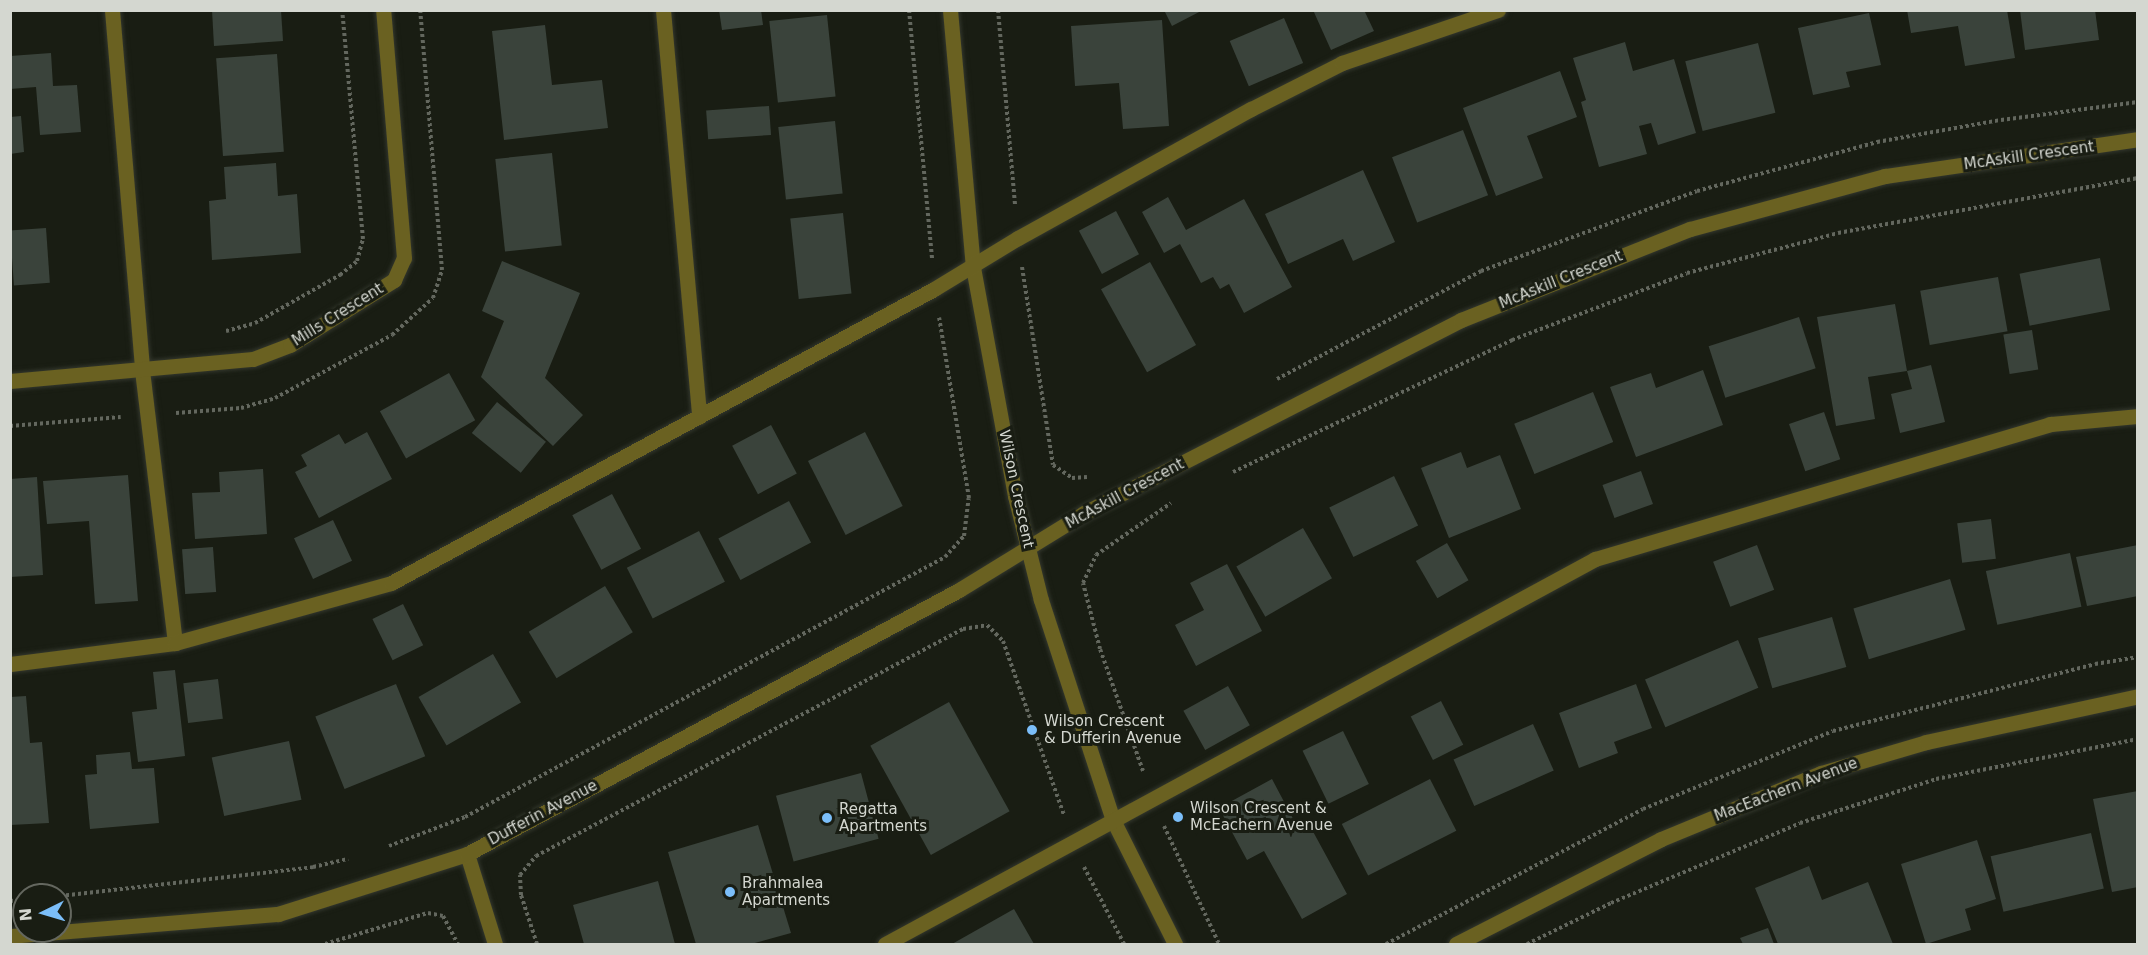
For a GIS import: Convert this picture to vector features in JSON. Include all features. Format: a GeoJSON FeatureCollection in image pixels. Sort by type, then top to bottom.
{"type":"FeatureCollection","features":[{"type":"Feature","properties":{"kind":"street"},"geometry":{"type":"LineString","coordinates":[[112,10],[142,370],[175,643]]}},
{"type":"Feature","properties":{"kind":"street","name":"Mills Crescent"},"geometry":{"type":"LineString","coordinates":[[10,381],[253,359],[290,345],[394,280],[404,258],[383,10]]}},
{"type":"Feature","properties":{"kind":"street"},"geometry":{"type":"LineString","coordinates":[[663,10],[699,416]]}},
{"type":"Feature","properties":{"kind":"street","name":"Wilson Crescent"},"geometry":{"type":"LineString","coordinates":[[950,10],[973,267],[1015,496],[1045,611],[1113,820],[1175,945]]}},
{"type":"Feature","properties":{"kind":"street"},"geometry":{"type":"LineString","coordinates":[[10,664],[175,643],[391,583],[934,289],[1018,238],[1342,63],[1498,10]]}},
{"type":"Feature","properties":{"kind":"street","name":"McAskill Crescent"},"geometry":{"type":"LineString","coordinates":[[1029,548],[1084,513],[1461,320],[1689,229],[1885,176],[2138,139]]}},
{"type":"Feature","properties":{"kind":"street"},"geometry":{"type":"LineString","coordinates":[[885,945],[1072,841],[1594,559],[2050,424],[2138,416]]}},
{"type":"Feature","properties":{"kind":"street","name":"Dufferin Avenue"},"geometry":{"type":"LineString","coordinates":[[10,936],[278,914],[467,854],[959,590],[1029,548]]}},
{"type":"Feature","properties":{"kind":"street","name":"MacEachern Avenue"},"geometry":{"type":"LineString","coordinates":[[1456,945],[1660,839],[1821,773],[1926,742],[2138,696]]}},
{"type":"Feature","properties":{"kind":"street"},"geometry":{"type":"LineString","coordinates":[[467,854],[495,945]]}},
{"type":"Feature","properties":{"kind":"path"},"geometry":{"type":"LineString","coordinates":[[220,332],[255,323],[340,275],[357,261],[363,239],[342,10]]}},
{"type":"Feature","properties":{"kind":"path"},"geometry":{"type":"LineString","coordinates":[[386,847],[465,817],[945,557],[964,536],[969,498],[934,289],[909,10]]}},
{"type":"Feature","properties":{"kind":"path"},"geometry":{"type":"LineString","coordinates":[[998,10],[1018,238],[1053,465],[1072,478],[1091,477]]}},
{"type":"Feature","properties":{"kind":"path"},"geometry":{"type":"LineString","coordinates":[[1270,382],[1481,271],[1697,191],[1877,142],[2001,120],[2138,102]]}},
{"type":"Feature","properties":{"kind":"path"},"geometry":{"type":"LineString","coordinates":[[1222,477],[1512,340],[1687,273],[1838,233],[2138,178]]}},
{"type":"Feature","properties":{"kind":"path"},"geometry":{"type":"LineString","coordinates":[[1180,497],[1096,555],[1083,583],[1100,649],[1153,799],[1219,945]]}},
{"type":"Feature","properties":{"kind":"path"},"geometry":{"type":"LineString","coordinates":[[537,945],[521,895],[520,875],[536,856],[963,629],[987,625],[1003,640],[1072,841],[1124,945]]}},
{"type":"Feature","properties":{"kind":"path"},"geometry":{"type":"LineString","coordinates":[[1527,945],[1611,903],[1800,823],[1936,779],[2138,739]]}},
{"type":"Feature","properties":{"kind":"path"},"geometry":{"type":"LineString","coordinates":[[72,895],[313,867],[355,857]]}},
{"type":"Feature","properties":{"kind":"path"},"geometry":{"type":"LineString","coordinates":[[325,945],[428,913],[443,916],[458,945]]}},
{"type":"Feature","properties":{"kind":"building"},"geometry":{"type":"Polygon","coordinates":[[[212,10],[281,10],[283,41],[214,46],[212,10]]]}},
{"type":"Feature","properties":{"kind":"building"},"geometry":{"type":"Polygon","coordinates":[[[719,10],[761,10],[763,25],[722,30],[719,10]]]}},
{"type":"Feature","properties":{"kind":"building"},"geometry":{"type":"Polygon","coordinates":[[[1164,10],[1203,10],[1172,26],[1164,10]]]}},
{"type":"Feature","properties":{"kind":"building"},"geometry":{"type":"Polygon","coordinates":[[[1313,10],[1364,10],[1374,31],[1331,50],[1313,10]]]}},
{"type":"Feature","properties":{"kind":"building"},"geometry":{"type":"Polygon","coordinates":[[[1907,10],[2007,10],[2015,58],[1965,66],[1958,26],[1911,33],[1907,10]]]}},
{"type":"Feature","properties":{"kind":"building"},"geometry":{"type":"Polygon","coordinates":[[[2020,10],[2095,10],[2099,40],[2025,50],[2020,10]]]}},
{"type":"Feature","properties":{"kind":"building"},"geometry":{"type":"Polygon","coordinates":[[[1869,13],[1881,65],[1846,72],[1850,87],[1813,95],[1798,28],[1869,13]]]}},
{"type":"Feature","properties":{"kind":"building"},"geometry":{"type":"Polygon","coordinates":[[[827,15],[836,97],[778,103],[769,21],[827,15]]]}},
{"type":"Feature","properties":{"kind":"building"},"geometry":{"type":"Polygon","coordinates":[[[1284,18],[1303,63],[1249,86],[1230,41],[1284,18]]]}},
{"type":"Feature","properties":{"kind":"building"},"geometry":{"type":"Polygon","coordinates":[[[1162,20],[1169,126],[1123,129],[1119,83],[1075,86],[1071,26],[1162,20]]]}},
{"type":"Feature","properties":{"kind":"building"},"geometry":{"type":"Polygon","coordinates":[[[545,25],[552,85],[602,80],[608,128],[504,140],[492,31],[545,25]]]}},
{"type":"Feature","properties":{"kind":"building"},"geometry":{"type":"Polygon","coordinates":[[[1625,42],[1633,71],[1674,59],[1696,133],[1658,145],[1651,123],[1639,126],[1647,154],[1599,167],[1581,102],[1586,100],[1573,58],[1625,42]]]}},
{"type":"Feature","properties":{"kind":"building"},"geometry":{"type":"Polygon","coordinates":[[[1758,43],[1775,113],[1703,131],[1685,61],[1758,43]]]}},
{"type":"Feature","properties":{"kind":"building"},"geometry":{"type":"Polygon","coordinates":[[[51,53],[53,86],[77,85],[81,132],[40,135],[36,87],[10,89],[10,56],[51,53]]]}},
{"type":"Feature","properties":{"kind":"building"},"geometry":{"type":"Polygon","coordinates":[[[277,54],[284,152],[223,156],[216,58],[277,54]]]}},
{"type":"Feature","properties":{"kind":"building"},"geometry":{"type":"Polygon","coordinates":[[[1560,71],[1577,117],[1527,136],[1543,178],[1496,196],[1463,108],[1560,71]]]}},
{"type":"Feature","properties":{"kind":"building"},"geometry":{"type":"Polygon","coordinates":[[[769,106],[771,135],[708,139],[706,110],[769,106]]]}},
{"type":"Feature","properties":{"kind":"building"},"geometry":{"type":"Polygon","coordinates":[[[21,116],[24,152],[10,154],[10,117],[21,116]]]}},
{"type":"Feature","properties":{"kind":"building"},"geometry":{"type":"Polygon","coordinates":[[[835,121],[843,194],[786,200],[778,127],[835,121]]]}},
{"type":"Feature","properties":{"kind":"building"},"geometry":{"type":"Polygon","coordinates":[[[1463,130],[1488,195],[1417,223],[1392,157],[1463,130]]]}},
{"type":"Feature","properties":{"kind":"building"},"geometry":{"type":"Polygon","coordinates":[[[552,153],[562,245],[505,251],[495,159],[552,153]]]}},
{"type":"Feature","properties":{"kind":"building"},"geometry":{"type":"Polygon","coordinates":[[[276,163],[278,196],[297,194],[301,253],[212,260],[209,201],[226,199],[224,167],[276,163]]]}},
{"type":"Feature","properties":{"kind":"building"},"geometry":{"type":"Polygon","coordinates":[[[1363,170],[1395,242],[1353,261],[1343,239],[1288,264],[1265,214],[1363,170]]]}},
{"type":"Feature","properties":{"kind":"building"},"geometry":{"type":"Polygon","coordinates":[[[1168,197],[1186,230],[1244,199],[1292,287],[1244,313],[1229,284],[1220,289],[1213,277],[1201,283],[1180,244],[1164,253],[1142,212],[1168,197]]]}},
{"type":"Feature","properties":{"kind":"building"},"geometry":{"type":"Polygon","coordinates":[[[1116,211],[1139,254],[1102,274],[1079,231],[1116,211]]]}},
{"type":"Feature","properties":{"kind":"building"},"geometry":{"type":"Polygon","coordinates":[[[843,213],[851,294],[799,299],[790,219],[843,213]]]}},
{"type":"Feature","properties":{"kind":"building"},"geometry":{"type":"Polygon","coordinates":[[[46,228],[50,283],[14,285],[10,231],[46,228]]]}},
{"type":"Feature","properties":{"kind":"building"},"geometry":{"type":"Polygon","coordinates":[[[2100,258],[2110,310],[2030,326],[2020,274],[2100,258]]]}},
{"type":"Feature","properties":{"kind":"building"},"geometry":{"type":"Polygon","coordinates":[[[502,261],[580,293],[545,378],[583,415],[553,446],[481,377],[504,321],[482,311],[502,261]]]}},
{"type":"Feature","properties":{"kind":"building"},"geometry":{"type":"Polygon","coordinates":[[[1150,262],[1196,345],[1147,372],[1101,289],[1150,262]]]}},
{"type":"Feature","properties":{"kind":"building"},"geometry":{"type":"Polygon","coordinates":[[[1998,277],[2008,331],[1930,345],[1920,291],[1998,277]]]}},
{"type":"Feature","properties":{"kind":"building"},"geometry":{"type":"Polygon","coordinates":[[[1895,304],[1907,371],[1868,377],[1875,419],[1836,426],[1817,317],[1895,304]]]}},
{"type":"Feature","properties":{"kind":"building"},"geometry":{"type":"Polygon","coordinates":[[[1799,317],[1816,368],[1725,398],[1709,346],[1799,317]]]}},
{"type":"Feature","properties":{"kind":"building"},"geometry":{"type":"Polygon","coordinates":[[[2032,330],[2038,370],[2010,374],[2003,335],[2032,330]]]}},
{"type":"Feature","properties":{"kind":"building"},"geometry":{"type":"Polygon","coordinates":[[[1931,365],[1945,422],[1900,433],[1891,394],[1912,389],[1907,371],[1931,365]]]}},
{"type":"Feature","properties":{"kind":"building"},"geometry":{"type":"Polygon","coordinates":[[[1703,370],[1723,425],[1636,457],[1610,387],[1651,373],[1656,388],[1703,370]]]}},
{"type":"Feature","properties":{"kind":"building"},"geometry":{"type":"Polygon","coordinates":[[[449,373],[475,420],[406,459],[380,411],[449,373]]]}},
{"type":"Feature","properties":{"kind":"building"},"geometry":{"type":"Polygon","coordinates":[[[1593,392],[1613,442],[1534,474],[1514,424],[1593,392]]]}},
{"type":"Feature","properties":{"kind":"building"},"geometry":{"type":"Polygon","coordinates":[[[497,402],[546,442],[521,473],[472,433],[497,402]]]}},
{"type":"Feature","properties":{"kind":"building"},"geometry":{"type":"Polygon","coordinates":[[[1824,412],[1840,459],[1805,471],[1789,424],[1824,412]]]}},
{"type":"Feature","properties":{"kind":"building"},"geometry":{"type":"Polygon","coordinates":[[[771,425],[797,474],[758,494],[732,446],[771,425]]]}},
{"type":"Feature","properties":{"kind":"building"},"geometry":{"type":"Polygon","coordinates":[[[367,432],[392,479],[319,518],[295,472],[307,466],[301,455],[339,434],[345,444],[367,432]]]}},
{"type":"Feature","properties":{"kind":"building"},"geometry":{"type":"Polygon","coordinates":[[[865,432],[903,506],[846,535],[808,461],[865,432]]]}},
{"type":"Feature","properties":{"kind":"building"},"geometry":{"type":"Polygon","coordinates":[[[1461,452],[1467,468],[1500,455],[1521,509],[1449,538],[1421,468],[1461,452]]]}},
{"type":"Feature","properties":{"kind":"building"},"geometry":{"type":"Polygon","coordinates":[[[263,469],[267,534],[195,539],[192,493],[220,492],[219,472],[263,469]]]}},
{"type":"Feature","properties":{"kind":"building"},"geometry":{"type":"Polygon","coordinates":[[[1641,471],[1653,504],[1614,518],[1602,485],[1641,471]]]}},
{"type":"Feature","properties":{"kind":"building"},"geometry":{"type":"Polygon","coordinates":[[[128,475],[138,601],[95,604],[89,521],[47,524],[43,481],[128,475]]]}},
{"type":"Feature","properties":{"kind":"building"},"geometry":{"type":"Polygon","coordinates":[[[1394,476],[1418,525],[1353,557],[1329,508],[1394,476]]]}},
{"type":"Feature","properties":{"kind":"building"},"geometry":{"type":"Polygon","coordinates":[[[37,477],[43,575],[10,577],[10,479],[37,477]]]}},
{"type":"Feature","properties":{"kind":"building"},"geometry":{"type":"Polygon","coordinates":[[[612,494],[641,549],[601,570],[572,515],[612,494]]]}},
{"type":"Feature","properties":{"kind":"building"},"geometry":{"type":"Polygon","coordinates":[[[789,501],[811,542],[740,580],[718,539],[789,501]]]}},
{"type":"Feature","properties":{"kind":"building"},"geometry":{"type":"Polygon","coordinates":[[[1991,519],[1996,559],[1962,563],[1957,523],[1991,519]]]}},
{"type":"Feature","properties":{"kind":"building"},"geometry":{"type":"Polygon","coordinates":[[[333,520],[352,561],[313,579],[294,538],[333,520]]]}},
{"type":"Feature","properties":{"kind":"building"},"geometry":{"type":"Polygon","coordinates":[[[1303,528],[1332,578],[1265,617],[1236,566],[1303,528]]]}},
{"type":"Feature","properties":{"kind":"building"},"geometry":{"type":"Polygon","coordinates":[[[699,531],[725,582],[653,619],[627,568],[699,531]]]}},
{"type":"Feature","properties":{"kind":"building"},"geometry":{"type":"Polygon","coordinates":[[[1447,543],[1468,580],[1437,598],[1416,561],[1447,543]]]}},
{"type":"Feature","properties":{"kind":"building"},"geometry":{"type":"Polygon","coordinates":[[[1757,545],[1774,590],[1730,607],[1713,562],[1757,545]]]}},
{"type":"Feature","properties":{"kind":"building"},"geometry":{"type":"Polygon","coordinates":[[[2138,545],[2138,596],[2087,606],[2076,557],[2138,545]]]}},
{"type":"Feature","properties":{"kind":"building"},"geometry":{"type":"Polygon","coordinates":[[[213,547],[216,592],[185,594],[182,549],[213,547]]]}},
{"type":"Feature","properties":{"kind":"building"},"geometry":{"type":"Polygon","coordinates":[[[2070,553],[2081,607],[1997,625],[1986,571],[2070,553]]]}},
{"type":"Feature","properties":{"kind":"building"},"geometry":{"type":"Polygon","coordinates":[[[1227,564],[1262,631],[1196,666],[1175,625],[1204,610],[1190,583],[1227,564]]]}},
{"type":"Feature","properties":{"kind":"building"},"geometry":{"type":"Polygon","coordinates":[[[1950,579],[1965,630],[1869,659],[1853,609],[1950,579]]]}},
{"type":"Feature","properties":{"kind":"building"},"geometry":{"type":"Polygon","coordinates":[[[605,586],[633,632],[557,678],[529,632],[605,586]]]}},
{"type":"Feature","properties":{"kind":"building"},"geometry":{"type":"Polygon","coordinates":[[[403,604],[423,645],[393,660],[372,619],[403,604]]]}},
{"type":"Feature","properties":{"kind":"building"},"geometry":{"type":"Polygon","coordinates":[[[1832,617],[1846,667],[1772,688],[1758,638],[1832,617]]]}},
{"type":"Feature","properties":{"kind":"building"},"geometry":{"type":"Polygon","coordinates":[[[1738,640],[1758,688],[1665,727],[1645,679],[1738,640]]]}},
{"type":"Feature","properties":{"kind":"building"},"geometry":{"type":"Polygon","coordinates":[[[493,654],[521,702],[447,745],[419,697],[493,654]]]}},
{"type":"Feature","properties":{"kind":"building"},"geometry":{"type":"Polygon","coordinates":[[[175,670],[185,756],[138,762],[132,712],[157,709],[153,672],[175,670]]]}},
{"type":"Feature","properties":{"kind":"building"},"geometry":{"type":"Polygon","coordinates":[[[218,679],[223,719],[188,723],[183,683],[218,679]]]}},
{"type":"Feature","properties":{"kind":"building"},"geometry":{"type":"Polygon","coordinates":[[[396,684],[425,756],[345,789],[315,717],[396,684]]]}},
{"type":"Feature","properties":{"kind":"building"},"geometry":{"type":"Polygon","coordinates":[[[1636,684],[1652,728],[1614,742],[1618,753],[1579,768],[1559,713],[1636,684]]]}},
{"type":"Feature","properties":{"kind":"building"},"geometry":{"type":"Polygon","coordinates":[[[1228,686],[1250,725],[1205,750],[1183,711],[1228,686]]]}},
{"type":"Feature","properties":{"kind":"building"},"geometry":{"type":"Polygon","coordinates":[[[26,696],[30,743],[42,742],[49,823],[10,825],[10,697],[26,696]]]}},
{"type":"Feature","properties":{"kind":"building"},"geometry":{"type":"Polygon","coordinates":[[[1441,701],[1463,745],[1433,760],[1411,716],[1441,701]]]}},
{"type":"Feature","properties":{"kind":"building"},"geometry":{"type":"Polygon","coordinates":[[[949,702],[1010,811],[931,855],[870,746],[949,702]]]}},
{"type":"Feature","properties":{"kind":"building"},"geometry":{"type":"Polygon","coordinates":[[[1533,724],[1554,771],[1474,806],[1454,759],[1533,724]]]}},
{"type":"Feature","properties":{"kind":"building"},"geometry":{"type":"Polygon","coordinates":[[[1343,731],[1369,784],[1328,804],[1303,751],[1343,731]]]}},
{"type":"Feature","properties":{"kind":"building"},"geometry":{"type":"Polygon","coordinates":[[[289,741],[301,800],[224,816],[212,757],[289,741]]]}},
{"type":"Feature","properties":{"kind":"building"},"geometry":{"type":"Polygon","coordinates":[[[130,752],[132,769],[154,768],[159,823],[90,829],[85,775],[97,774],[96,755],[130,752]]]}},
{"type":"Feature","properties":{"kind":"building","name":"Regatta Apartments"},"geometry":{"type":"Polygon","coordinates":[[[861,773],[879,839],[794,861],[776,796],[861,773]]]}},
{"type":"Feature","properties":{"kind":"building"},"geometry":{"type":"Polygon","coordinates":[[[1272,779],[1300,832],[1310,826],[1347,894],[1302,919],[1264,851],[1247,860],[1219,808],[1272,779]]]}},
{"type":"Feature","properties":{"kind":"building"},"geometry":{"type":"Polygon","coordinates":[[[1430,779],[1456,831],[1368,876],[1342,824],[1430,779]]]}},
{"type":"Feature","properties":{"kind":"building"},"geometry":{"type":"Polygon","coordinates":[[[2138,791],[2138,887],[2112,892],[2093,799],[2138,791]]]}},
{"type":"Feature","properties":{"kind":"building","name":"Brahmalea Apartments"},"geometry":{"type":"Polygon","coordinates":[[[758,825],[791,933],[751,944],[696,944],[668,852],[758,825]]]}},
{"type":"Feature","properties":{"kind":"building"},"geometry":{"type":"Polygon","coordinates":[[[2091,833],[2104,889],[2003,912],[1991,856],[2091,833]]]}},
{"type":"Feature","properties":{"kind":"building"},"geometry":{"type":"Polygon","coordinates":[[[1977,840],[1996,899],[1965,909],[1971,930],[1926,944],[1901,864],[1977,840]]]}},
{"type":"Feature","properties":{"kind":"building"},"geometry":{"type":"Polygon","coordinates":[[[1809,866],[1822,900],[1868,882],[1893,944],[1778,944],[1755,888],[1809,866]]]}},
{"type":"Feature","properties":{"kind":"building"},"geometry":{"type":"Polygon","coordinates":[[[658,881],[675,944],[584,944],[573,905],[658,881]]]}},
{"type":"Feature","properties":{"kind":"building"},"geometry":{"type":"Polygon","coordinates":[[[1014,909],[1034,944],[952,944],[1014,909]]]}},
{"type":"Feature","properties":{"kind":"building"},"geometry":{"type":"Polygon","coordinates":[[[1768,928],[1774,944],[1743,944],[1740,938],[1768,928]]]}},
{"type":"Feature","properties":{"kind":"place","name":"Wilson Crescent & Dufferin Avenue"},"geometry":{"type":"Point","coordinates":[1032,730]}},
{"type":"Feature","properties":{"kind":"place","name":"Wilson Crescent & McEachern Avenue"},"geometry":{"type":"Point","coordinates":[1178,817]}},
{"type":"Feature","properties":{"kind":"place","name":"Regatta Apartments"},"geometry":{"type":"Point","coordinates":[827,818]}},
{"type":"Feature","properties":{"kind":"place","name":"Brahmalea Apartments"},"geometry":{"type":"Point","coordinates":[730,892]}}]}
